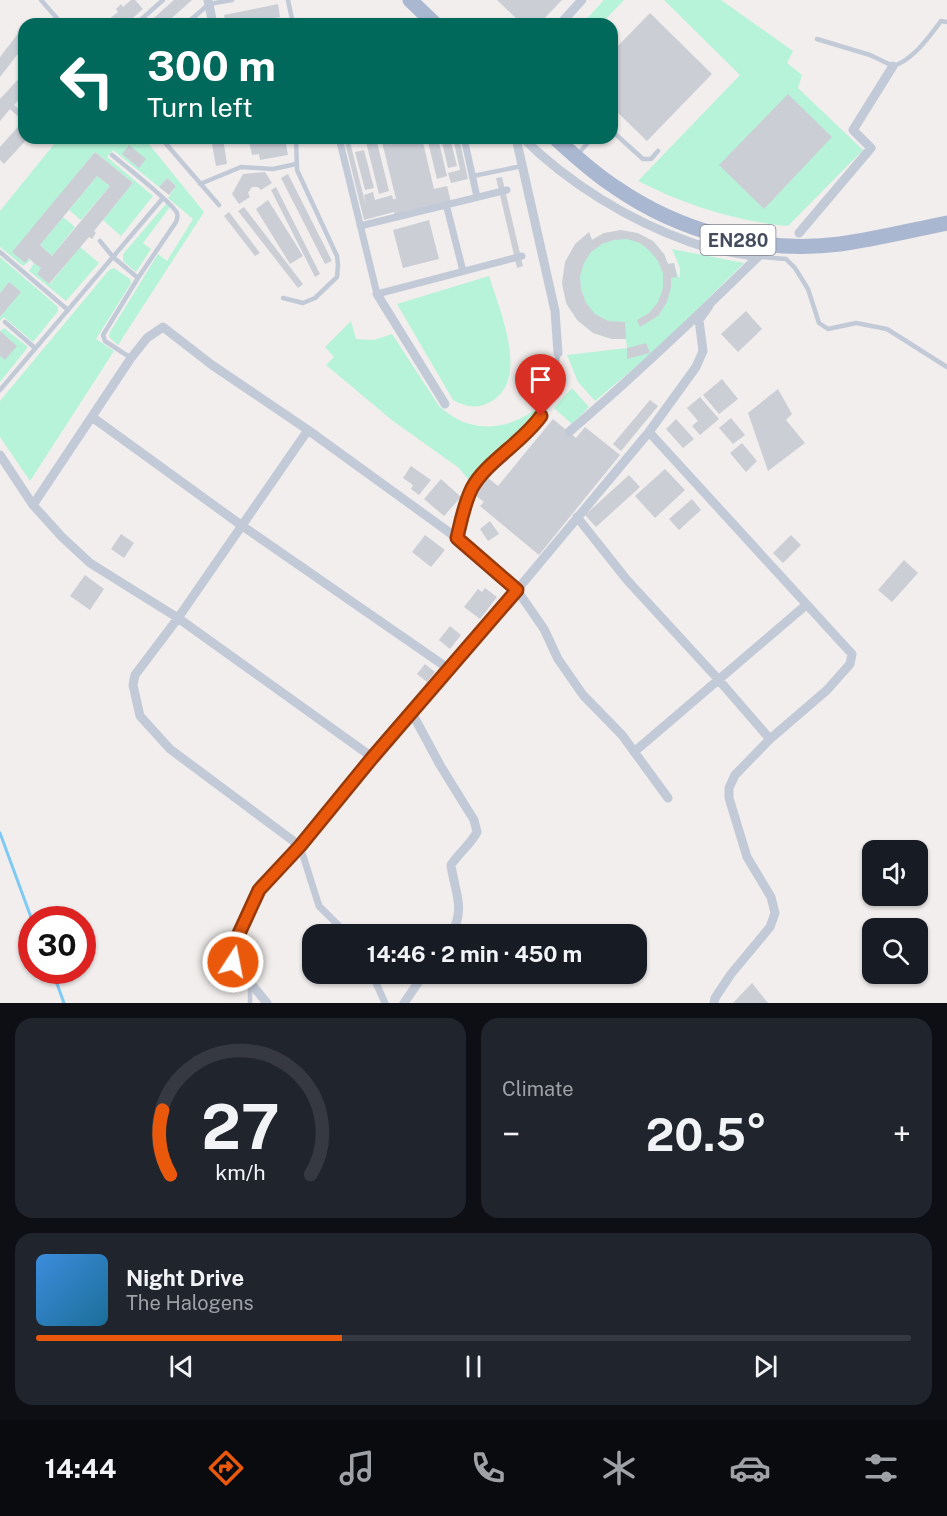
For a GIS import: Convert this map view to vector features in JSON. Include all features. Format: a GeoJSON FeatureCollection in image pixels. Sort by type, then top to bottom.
{"type":"FeatureCollection","features":[{"type":"Feature","properties":{"kind":"main road"},"geometry":{"type":"LineString","coordinates":[[410,0],[429,18]]}},
{"type":"Feature","properties":{"kind":"main road","name":"EN280"},"geometry":{"type":"LineString","coordinates":[[562,144],[616,189],[657,212],[702,231],[729,239],[806,247],[840,244],[947,223]]}},
{"type":"Feature","properties":{"kind":"street"},"geometry":{"type":"LineString","coordinates":[[566,18],[582,0]]}},
{"type":"Feature","properties":{"kind":"street"},"geometry":{"type":"LineString","coordinates":[[208,2],[212,18]]}},
{"type":"Feature","properties":{"kind":"street"},"geometry":{"type":"LineString","coordinates":[[799,233],[871,148],[853,130],[893,66]]}},
{"type":"Feature","properties":{"kind":"street"},"geometry":{"type":"LineString","coordinates":[[340,144],[377,294],[446,404]]}},
{"type":"Feature","properties":{"kind":"street"},"geometry":{"type":"LineString","coordinates":[[465,144],[477,197]]}},
{"type":"Feature","properties":{"kind":"street"},"geometry":{"type":"LineString","coordinates":[[517,144],[555,311],[558,352]]}},
{"type":"Feature","properties":{"kind":"street"},"geometry":{"type":"LineString","coordinates":[[528,144],[548,163],[571,179],[634,216],[691,243],[758,257]]}},
{"type":"Feature","properties":{"kind":"street"},"geometry":{"type":"LineString","coordinates":[[360,226],[507,190]]}},
{"type":"Feature","properties":{"kind":"street"},"geometry":{"type":"LineString","coordinates":[[446,204],[463,271]]}},
{"type":"Feature","properties":{"kind":"street"},"geometry":{"type":"LineString","coordinates":[[569,432],[631,379],[770,245]]}},
{"type":"Feature","properties":{"kind":"street"},"geometry":{"type":"LineString","coordinates":[[377,294],[522,256]]}},
{"type":"Feature","properties":{"kind":"street"},"geometry":{"type":"LineString","coordinates":[[267,1003],[233,962],[231,951],[259,890],[300,846],[649,432],[696,366],[704,351],[699,320],[709,306]]}},
{"type":"Feature","properties":{"kind":"street"},"geometry":{"type":"LineString","coordinates":[[33,505],[131,358],[147,338],[163,327],[212,365],[308,429],[457,538],[517,590],[544,629],[558,659],[583,695],[622,735],[668,798]]}},
{"type":"Feature","properties":{"kind":"street"},"geometry":{"type":"LineString","coordinates":[[92,417],[241,525],[449,669]]}},
{"type":"Feature","properties":{"kind":"street"},"geometry":{"type":"LineString","coordinates":[[308,429],[178,618],[135,675],[133,685],[140,716],[170,749],[300,846],[319,906],[337,924]]}},
{"type":"Feature","properties":{"kind":"street"},"geometry":{"type":"LineString","coordinates":[[649,432],[852,654],[850,664],[827,690],[770,739],[735,775],[729,788],[729,798],[747,856],[771,897],[775,913],[770,927],[731,974],[714,1003]]}},
{"type":"Feature","properties":{"kind":"street"},"geometry":{"type":"LineString","coordinates":[[0,455],[33,505],[90,563],[178,618],[372,758]]}},
{"type":"Feature","properties":{"kind":"street"},"geometry":{"type":"LineString","coordinates":[[577,517],[627,580],[770,739]]}},
{"type":"Feature","properties":{"kind":"street"},"geometry":{"type":"LineString","coordinates":[[634,752],[806,605]]}},
{"type":"Feature","properties":{"kind":"street"},"geometry":{"type":"LineString","coordinates":[[412,713],[440,765],[474,820],[477,832],[471,843],[456,857],[451,866],[460,908],[457,924]]}},
{"type":"Feature","properties":{"kind":"street"},"geometry":{"type":"LineString","coordinates":[[376,984],[385,1003]]}},
{"type":"Feature","properties":{"kind":"street"},"geometry":{"type":"LineString","coordinates":[[404,1003],[417,984]]}},
{"type":"Feature","properties":{"kind":"lane"},"geometry":{"type":"LineString","coordinates":[[41,0],[57,18]]}},
{"type":"Feature","properties":{"kind":"lane"},"geometry":{"type":"LineString","coordinates":[[143,18],[163,0]]}},
{"type":"Feature","properties":{"kind":"lane"},"geometry":{"type":"LineString","coordinates":[[192,18],[208,2],[232,0]]}},
{"type":"Feature","properties":{"kind":"lane"},"geometry":{"type":"LineString","coordinates":[[288,0],[292,18]]}},
{"type":"Feature","properties":{"kind":"lane"},"geometry":{"type":"LineString","coordinates":[[817,39],[870,54],[893,66],[902,64],[941,21],[947,22]]}},
{"type":"Feature","properties":{"kind":"lane"},"geometry":{"type":"LineString","coordinates":[[618,136],[643,159],[651,159],[658,151]]}},
{"type":"Feature","properties":{"kind":"lane"},"geometry":{"type":"LineString","coordinates":[[166,144],[219,205]]}},
{"type":"Feature","properties":{"kind":"lane"},"geometry":{"type":"LineString","coordinates":[[283,298],[303,303],[315,297],[337,277],[337,256],[297,170],[296,144]]}},
{"type":"Feature","properties":{"kind":"lane"},"geometry":{"type":"LineString","coordinates":[[576,157],[587,144]]}},
{"type":"Feature","properties":{"kind":"lane"},"geometry":{"type":"LineString","coordinates":[[112,155],[163,198],[177,213],[176,222],[103,335],[105,341],[131,358]]}},
{"type":"Feature","properties":{"kind":"lane"},"geometry":{"type":"LineString","coordinates":[[200,184],[241,167],[273,169],[296,164]]}},
{"type":"Feature","properties":{"kind":"lane"},"geometry":{"type":"LineString","coordinates":[[473,176],[522,166]]}},
{"type":"Feature","properties":{"kind":"lane"},"geometry":{"type":"LineString","coordinates":[[0,390],[163,198]]}},
{"type":"Feature","properties":{"kind":"lane"},"geometry":{"type":"LineString","coordinates":[[100,241],[113,257],[138,278]]}},
{"type":"Feature","properties":{"kind":"lane"},"geometry":{"type":"LineString","coordinates":[[0,252],[68,310]]}},
{"type":"Feature","properties":{"kind":"lane"},"geometry":{"type":"LineString","coordinates":[[758,257],[786,259],[795,268],[808,288],[819,323],[828,329],[856,323],[888,329],[947,367]]}},
{"type":"Feature","properties":{"kind":"lane"},"geometry":{"type":"LineString","coordinates":[[4,322],[35,348]]}},
{"type":"Feature","properties":{"kind":"lane"},"geometry":{"type":"LineString","coordinates":[[457,538],[465,506],[473,487],[492,464],[531,429],[550,403],[554,392],[558,352]]}},
{"type":"Feature","properties":{"kind":"lane"},"geometry":{"type":"LineString","coordinates":[[250,983],[250,1003]]}},
{"type":"Feature","properties":{"kind":"green space"},"geometry":{"type":"Polygon","coordinates":[[[604,0],[624,0],[607,18],[588,18],[604,0]]]}},
{"type":"Feature","properties":{"kind":"green space"},"geometry":{"type":"Polygon","coordinates":[[[664,0],[721,0],[793,51],[787,63],[802,75],[798,88],[863,150],[788,226],[768,224],[711,211],[638,181],[740,75],[664,0]]]}},
{"type":"Feature","properties":{"kind":"green space"},"geometry":{"type":"Polygon","coordinates":[[[54,144],[149,144],[204,212],[118,345],[109,337],[110,332],[158,254],[167,261],[193,219],[168,198],[176,186],[167,178],[159,187],[113,150],[107,157],[153,196],[121,236],[103,220],[133,183],[95,152],[13,252],[31,260],[23,266],[0,247],[0,211],[54,144]]]}},
{"type":"Feature","properties":{"kind":"green space"},"geometry":{"type":"Polygon","coordinates":[[[97,176],[110,186],[81,220],[69,210],[97,176]]]}},
{"type":"Feature","properties":{"kind":"green space"},"geometry":{"type":"Polygon","coordinates":[[[166,204],[170,207],[143,243],[151,249],[136,272],[123,261],[123,254],[166,204]]]}},
{"type":"Feature","properties":{"kind":"green space"},"geometry":{"type":"Polygon","coordinates":[[[63,217],[75,227],[52,256],[40,245],[63,217]]]}},
{"type":"Feature","properties":{"kind":"green space"},"geometry":{"type":"Polygon","coordinates":[[[589,232],[592,240],[604,233],[653,241],[664,254],[668,264],[674,263],[678,277],[680,277],[680,268],[672,249],[744,263],[657,349],[595,401],[578,382],[567,355],[627,348],[626,339],[606,337],[590,330],[577,319],[566,303],[589,232]]]}},
{"type":"Feature","properties":{"kind":"green space"},"geometry":{"type":"Polygon","coordinates":[[[80,247],[99,263],[66,301],[29,271],[34,263],[41,268],[37,274],[50,284],[80,247]]]}},
{"type":"Feature","properties":{"kind":"green space"},"geometry":{"type":"Polygon","coordinates":[[[0,257],[58,307],[58,311],[33,342],[4,317],[0,321],[0,317],[20,292],[9,282],[0,293],[0,257]]]}},
{"type":"Feature","properties":{"kind":"green space"},"geometry":{"type":"Polygon","coordinates":[[[114,268],[130,279],[131,283],[96,339],[114,351],[30,481],[0,437],[0,401],[109,270],[114,268]]]}},
{"type":"Feature","properties":{"kind":"green space"},"geometry":{"type":"Polygon","coordinates":[[[489,276],[508,342],[509,376],[503,390],[492,401],[482,405],[468,406],[453,400],[397,304],[489,276]]]}},
{"type":"Feature","properties":{"kind":"green space"},"geometry":{"type":"Polygon","coordinates":[[[351,321],[356,339],[374,340],[392,334],[439,406],[467,423],[495,426],[509,423],[523,417],[549,399],[533,423],[487,462],[471,483],[459,468],[393,421],[326,365],[334,357],[325,347],[351,321]]]}},
{"type":"Feature","properties":{"kind":"green space"},"geometry":{"type":"Polygon","coordinates":[[[4,328],[28,347],[0,382],[0,331],[4,328]]]}},
{"type":"Feature","properties":{"kind":"green space"},"geometry":{"type":"Polygon","coordinates":[[[572,388],[589,407],[572,424],[554,408],[572,388]]]}},
{"type":"Feature","properties":{"kind":"building"},"geometry":{"type":"Polygon","coordinates":[[[131,0],[135,0],[143,9],[133,18],[110,18],[118,12],[116,9],[121,4],[123,7],[131,0]]]}},
{"type":"Feature","properties":{"kind":"building"},"geometry":{"type":"Polygon","coordinates":[[[174,0],[192,0],[172,18],[154,18],[174,0]]]}},
{"type":"Feature","properties":{"kind":"building"},"geometry":{"type":"Polygon","coordinates":[[[497,0],[562,0],[545,18],[516,18],[497,0]]]}},
{"type":"Feature","properties":{"kind":"building"},"geometry":{"type":"Polygon","coordinates":[[[278,4],[280,17],[225,18],[224,15],[278,4]]]}},
{"type":"Feature","properties":{"kind":"building"},"geometry":{"type":"Polygon","coordinates":[[[650,13],[712,74],[647,141],[618,113],[618,46],[650,13]]]}},
{"type":"Feature","properties":{"kind":"building"},"geometry":{"type":"Polygon","coordinates":[[[18,34],[18,54],[0,77],[0,57],[18,34]]]}},
{"type":"Feature","properties":{"kind":"building"},"geometry":{"type":"Polygon","coordinates":[[[18,80],[18,101],[14,105],[18,109],[18,116],[10,109],[0,121],[0,99],[18,80]]]}},
{"type":"Feature","properties":{"kind":"building"},"geometry":{"type":"Polygon","coordinates":[[[788,94],[832,137],[764,209],[719,165],[788,94]]]}},
{"type":"Feature","properties":{"kind":"building"},"geometry":{"type":"Polygon","coordinates":[[[18,127],[18,144],[22,144],[4,164],[0,160],[0,147],[18,127]]]}},
{"type":"Feature","properties":{"kind":"building"},"geometry":{"type":"Polygon","coordinates":[[[212,144],[224,144],[227,164],[216,166],[212,144]]]}},
{"type":"Feature","properties":{"kind":"building"},"geometry":{"type":"Polygon","coordinates":[[[249,144],[286,144],[288,155],[260,160],[259,154],[252,155],[249,144]]]}},
{"type":"Feature","properties":{"kind":"building"},"geometry":{"type":"Polygon","coordinates":[[[345,144],[350,144],[366,206],[364,195],[373,192],[375,200],[392,195],[393,199],[396,199],[382,144],[423,144],[434,189],[447,186],[451,202],[395,217],[394,212],[364,220],[345,144]]]}},
{"type":"Feature","properties":{"kind":"building"},"geometry":{"type":"Polygon","coordinates":[[[366,144],[377,144],[389,191],[379,194],[366,144]]]}},
{"type":"Feature","properties":{"kind":"building"},"geometry":{"type":"Polygon","coordinates":[[[428,144],[439,144],[447,176],[437,179],[428,144]]]}},
{"type":"Feature","properties":{"kind":"building"},"geometry":{"type":"Polygon","coordinates":[[[442,144],[452,144],[457,166],[448,168],[442,144]]]}},
{"type":"Feature","properties":{"kind":"building"},"geometry":{"type":"Polygon","coordinates":[[[454,144],[460,144],[468,179],[451,183],[448,173],[460,170],[454,144]]]}},
{"type":"Feature","properties":{"kind":"building"},"geometry":{"type":"Polygon","coordinates":[[[129,145],[146,159],[139,168],[122,154],[129,145]]]}},
{"type":"Feature","properties":{"kind":"building"},"geometry":{"type":"Polygon","coordinates":[[[364,150],[374,188],[365,190],[355,152],[364,150]]]}},
{"type":"Feature","properties":{"kind":"building"},"geometry":{"type":"Polygon","coordinates":[[[95,152],[133,183],[94,231],[96,233],[92,239],[89,237],[49,284],[37,274],[41,268],[29,258],[25,263],[12,252],[95,152]],[[97,176],[40,245],[52,256],[110,186],[97,176]]]}},
{"type":"Feature","properties":{"kind":"building"},"geometry":{"type":"Polygon","coordinates":[[[265,172],[272,183],[261,190],[258,187],[252,187],[248,193],[250,197],[239,204],[232,194],[243,174],[265,172]]]}},
{"type":"Feature","properties":{"kind":"building"},"geometry":{"type":"Polygon","coordinates":[[[288,174],[332,261],[325,264],[281,178],[288,174]]]}},
{"type":"Feature","properties":{"kind":"building"},"geometry":{"type":"Polygon","coordinates":[[[502,177],[523,266],[517,268],[496,178],[502,177]]]}},
{"type":"Feature","properties":{"kind":"building"},"geometry":{"type":"Polygon","coordinates":[[[167,178],[176,186],[169,195],[159,187],[167,178]]]}},
{"type":"Feature","properties":{"kind":"building"},"geometry":{"type":"Polygon","coordinates":[[[276,187],[320,274],[315,277],[271,190],[276,187]]]}},
{"type":"Feature","properties":{"kind":"building"},"geometry":{"type":"Polygon","coordinates":[[[268,200],[303,256],[290,264],[256,209],[268,200]]]}},
{"type":"Feature","properties":{"kind":"building"},"geometry":{"type":"Polygon","coordinates":[[[244,207],[303,284],[298,288],[238,211],[244,207]]]}},
{"type":"Feature","properties":{"kind":"building"},"geometry":{"type":"Polygon","coordinates":[[[229,212],[260,253],[255,256],[224,216],[229,212]]]}},
{"type":"Feature","properties":{"kind":"building"},"geometry":{"type":"Polygon","coordinates":[[[429,220],[439,259],[403,268],[393,230],[429,220]]]}},
{"type":"Feature","properties":{"kind":"building"},"geometry":{"type":"Polygon","coordinates":[[[621,230],[638,233],[653,241],[664,254],[668,264],[674,263],[677,277],[671,278],[667,302],[658,316],[640,327],[637,320],[649,313],[658,302],[663,288],[663,273],[658,261],[640,243],[627,239],[602,244],[591,252],[580,276],[581,289],[586,303],[595,314],[608,321],[625,322],[626,339],[612,339],[593,333],[577,320],[566,303],[562,283],[565,262],[575,244],[589,232],[592,240],[604,233],[621,230]]]}},
{"type":"Feature","properties":{"kind":"building"},"geometry":{"type":"Polygon","coordinates":[[[9,282],[21,292],[0,317],[0,293],[9,282]]]}},
{"type":"Feature","properties":{"kind":"building"},"geometry":{"type":"Polygon","coordinates":[[[746,311],[762,329],[738,352],[721,334],[746,311]]]}},
{"type":"Feature","properties":{"kind":"building"},"geometry":{"type":"Polygon","coordinates":[[[0,331],[17,346],[5,360],[0,356],[0,331]]]}},
{"type":"Feature","properties":{"kind":"building"},"geometry":{"type":"Polygon","coordinates":[[[646,343],[650,353],[627,359],[627,348],[646,343]]]}},
{"type":"Feature","properties":{"kind":"building"},"geometry":{"type":"Polygon","coordinates":[[[722,379],[738,399],[719,414],[703,395],[722,379]]]}},
{"type":"Feature","properties":{"kind":"building"},"geometry":{"type":"Polygon","coordinates":[[[778,389],[792,414],[786,420],[805,443],[768,471],[748,413],[778,389]]]}},
{"type":"Feature","properties":{"kind":"building"},"geometry":{"type":"Polygon","coordinates":[[[700,397],[719,419],[700,435],[692,426],[698,421],[687,408],[700,397]]]}},
{"type":"Feature","properties":{"kind":"building"},"geometry":{"type":"Polygon","coordinates":[[[650,400],[658,406],[621,451],[613,444],[650,400]]]}},
{"type":"Feature","properties":{"kind":"building"},"geometry":{"type":"Polygon","coordinates":[[[731,418],[745,435],[733,444],[719,428],[731,418]]]}},
{"type":"Feature","properties":{"kind":"building"},"geometry":{"type":"Polygon","coordinates":[[[553,419],[576,438],[585,427],[620,455],[539,555],[480,506],[484,502],[474,494],[487,477],[498,486],[553,419]]]}},
{"type":"Feature","properties":{"kind":"building"},"geometry":{"type":"Polygon","coordinates":[[[676,419],[694,439],[683,448],[666,429],[676,419]]]}},
{"type":"Feature","properties":{"kind":"building"},"geometry":{"type":"Polygon","coordinates":[[[742,443],[757,461],[746,472],[730,453],[742,443]]]}},
{"type":"Feature","properties":{"kind":"building"},"geometry":{"type":"Polygon","coordinates":[[[411,466],[431,480],[419,495],[411,489],[413,485],[403,478],[411,466]]]}},
{"type":"Feature","properties":{"kind":"building"},"geometry":{"type":"Polygon","coordinates":[[[665,469],[685,490],[655,518],[635,496],[665,469]]]}},
{"type":"Feature","properties":{"kind":"building"},"geometry":{"type":"Polygon","coordinates":[[[629,475],[640,487],[596,527],[585,515],[629,475]]]}},
{"type":"Feature","properties":{"kind":"building"},"geometry":{"type":"Polygon","coordinates":[[[441,479],[461,497],[444,516],[424,499],[441,479]]]}},
{"type":"Feature","properties":{"kind":"building"},"geometry":{"type":"Polygon","coordinates":[[[692,499],[701,510],[679,530],[669,519],[692,499]]]}},
{"type":"Feature","properties":{"kind":"building"},"geometry":{"type":"Polygon","coordinates":[[[490,521],[499,534],[488,541],[480,529],[490,521]]]}},
{"type":"Feature","properties":{"kind":"building"},"geometry":{"type":"Polygon","coordinates":[[[121,534],[134,543],[124,558],[111,549],[121,534]]]}},
{"type":"Feature","properties":{"kind":"building"},"geometry":{"type":"Polygon","coordinates":[[[425,535],[445,550],[431,567],[412,552],[425,535]]]}},
{"type":"Feature","properties":{"kind":"building"},"geometry":{"type":"Polygon","coordinates":[[[791,535],[801,545],[783,563],[773,553],[791,535]]]}},
{"type":"Feature","properties":{"kind":"building"},"geometry":{"type":"Polygon","coordinates":[[[904,560],[918,573],[892,602],[878,590],[904,560]]]}},
{"type":"Feature","properties":{"kind":"building"},"geometry":{"type":"Polygon","coordinates":[[[85,575],[104,589],[90,610],[70,596],[85,575]]]}},
{"type":"Feature","properties":{"kind":"building"},"geometry":{"type":"Polygon","coordinates":[[[485,588],[497,597],[480,619],[464,607],[478,589],[482,592],[485,588]]]}},
{"type":"Feature","properties":{"kind":"building"},"geometry":{"type":"Polygon","coordinates":[[[450,626],[461,635],[450,649],[439,640],[450,626]]]}},
{"type":"Feature","properties":{"kind":"building"},"geometry":{"type":"Polygon","coordinates":[[[425,664],[435,672],[427,682],[417,674],[425,664]]]}},
{"type":"Feature","properties":{"kind":"building"},"geometry":{"type":"Polygon","coordinates":[[[752,983],[768,1003],[733,1003],[752,983]]]}},
{"type":"Feature","properties":{"kind":"waterway"},"geometry":{"type":"LineString","coordinates":[[0,833],[27,906]]}},
{"type":"Feature","properties":{"kind":"waterway"},"geometry":{"type":"LineString","coordinates":[[57,984],[64,1003]]}},
{"type":"Feature","properties":{"kind":"route"},"geometry":{"type":"LineString","coordinates":[[233,962],[231,951],[259,890],[300,846],[372,758],[517,590],[457,538],[465,506],[473,487],[492,464],[508,452],[541,416]]}}]}
